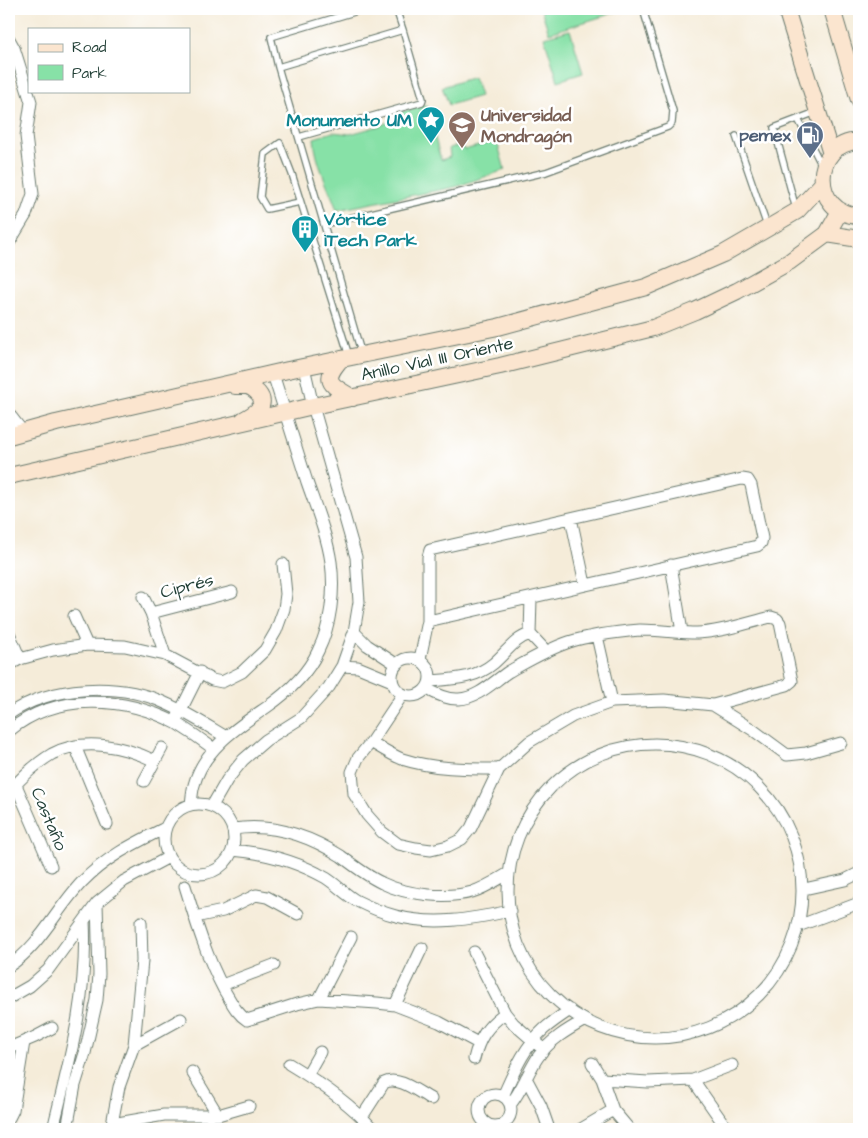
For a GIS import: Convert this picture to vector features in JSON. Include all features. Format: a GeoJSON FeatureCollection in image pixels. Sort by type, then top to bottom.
{"type":"FeatureCollection","features":[{"type":"Feature","properties":{"kind":"main road"},"geometry":{"type":"LineString","coordinates":[[786,9],[831,154],[842,145],[859,141]]}},
{"type":"Feature","properties":{"kind":"main road"},"geometry":{"type":"LineString","coordinates":[[832,9],[859,100]]}},
{"type":"Feature","properties":{"kind":"main road","name":"Anillo Vial III Oriente"},"geometry":{"type":"LineString","coordinates":[[16,434],[218,386],[498,326],[646,288],[723,254],[797,211],[823,177],[831,154]]}},
{"type":"Feature","properties":{"kind":"main road"},"geometry":{"type":"LineString","coordinates":[[823,177],[829,199],[851,214],[859,238],[827,234]]}},
{"type":"Feature","properties":{"kind":"main road","name":"Anillo Vial III Oriente"},"geometry":{"type":"LineString","coordinates":[[9,476],[313,406],[500,366],[653,328],[737,291],[788,262],[851,214]]}},
{"type":"Feature","properties":{"kind":"main road"},"geometry":{"type":"LineString","coordinates":[[351,357],[331,370],[329,378],[334,387],[353,398]]}},
{"type":"Feature","properties":{"kind":"main road"},"geometry":{"type":"LineString","coordinates":[[218,386],[249,386],[262,399],[262,404],[254,414],[232,425]]}},
{"type":"Feature","properties":{"kind":"street"},"geometry":{"type":"LineString","coordinates":[[9,39],[14,48],[31,102],[26,136],[33,194],[26,215],[9,243]]}},
{"type":"Feature","properties":{"kind":"street"},"geometry":{"type":"LineString","coordinates":[[212,806],[226,780],[243,760],[266,740],[300,718],[329,688],[342,666],[354,632],[359,602],[356,557],[313,406],[304,367]]}},
{"type":"Feature","properties":{"kind":"street"},"geometry":{"type":"LineString","coordinates":[[191,804],[194,784],[214,749],[226,737],[280,698],[302,675],[318,652],[328,625],[332,595],[331,562],[273,374]]}},
{"type":"Feature","properties":{"kind":"street"},"geometry":{"type":"LineString","coordinates":[[9,414],[16,434]]}},
{"type":"Feature","properties":{"kind":"street"},"geometry":{"type":"LineString","coordinates":[[420,659],[428,621],[428,557],[430,550],[742,479],[748,480],[751,485],[761,543],[757,546],[428,621]]}},
{"type":"Feature","properties":{"kind":"street"},"geometry":{"type":"LineString","coordinates":[[571,518],[585,584]]}},
{"type":"Feature","properties":{"kind":"street"},"geometry":{"type":"LineString","coordinates":[[9,665],[20,659],[53,650],[87,645],[126,646],[165,655],[212,680],[222,682],[242,672],[265,650],[276,631],[284,609],[286,594],[283,564]]}},
{"type":"Feature","properties":{"kind":"street"},"geometry":{"type":"LineString","coordinates":[[671,565],[682,632]]}},
{"type":"Feature","properties":{"kind":"street","name":"Ciprés"},"geometry":{"type":"LineString","coordinates":[[151,614],[232,592]]}},
{"type":"Feature","properties":{"kind":"street","name":"Ciprés"},"geometry":{"type":"LineString","coordinates":[[143,597],[165,655]]}},
{"type":"Feature","properties":{"kind":"street"},"geometry":{"type":"LineString","coordinates":[[530,598],[530,634],[546,652]]}},
{"type":"Feature","properties":{"kind":"street"},"geometry":{"type":"LineString","coordinates":[[74,616],[87,645]]}},
{"type":"Feature","properties":{"kind":"street"},"geometry":{"type":"LineString","coordinates":[[403,694],[358,758],[352,772],[354,794],[367,815],[382,832],[398,844],[431,850],[448,846],[462,839],[471,828],[499,769],[529,742],[573,716],[612,702],[664,700],[713,705],[787,685],[792,681],[780,623],[777,618],[771,618],[714,631],[641,630],[570,642],[546,652],[506,674],[487,688],[459,699],[443,697],[428,685]]}},
{"type":"Feature","properties":{"kind":"street"},"geometry":{"type":"LineString","coordinates":[[354,632],[367,645],[396,664]]}},
{"type":"Feature","properties":{"kind":"street"},"geometry":{"type":"LineString","coordinates":[[9,633],[20,659]]}},
{"type":"Feature","properties":{"kind":"street"},"geometry":{"type":"LineString","coordinates":[[428,685],[467,678],[483,671],[495,662],[507,648],[530,634]]}},
{"type":"Feature","properties":{"kind":"street"},"geometry":{"type":"LineString","coordinates":[[597,636],[612,702]]}},
{"type":"Feature","properties":{"kind":"street"},"geometry":{"type":"LineString","coordinates":[[411,657],[420,659],[430,672],[428,685],[420,694],[411,696],[403,694],[396,689],[392,681],[392,672],[396,664],[403,659],[411,657]]}},
{"type":"Feature","properties":{"kind":"street"},"geometry":{"type":"LineString","coordinates":[[342,666],[358,668],[392,681]]}},
{"type":"Feature","properties":{"kind":"street"},"geometry":{"type":"LineString","coordinates":[[175,723],[200,672]]}},
{"type":"Feature","properties":{"kind":"street"},"geometry":{"type":"LineString","coordinates":[[9,714],[39,699],[77,689],[110,689],[163,702],[226,737]]}},
{"type":"Feature","properties":{"kind":"street"},"geometry":{"type":"LineString","coordinates":[[9,731],[35,714],[68,703],[98,702],[120,704],[142,710],[175,723],[214,749]]}},
{"type":"Feature","properties":{"kind":"street"},"geometry":{"type":"LineString","coordinates":[[713,705],[754,730],[787,755],[806,753],[841,743]]}},
{"type":"Feature","properties":{"kind":"street"},"geometry":{"type":"LineString","coordinates":[[198,737],[206,725]]}},
{"type":"Feature","properties":{"kind":"street"},"geometry":{"type":"LineString","coordinates":[[371,742],[400,758],[424,765],[464,769],[499,769]]}},
{"type":"Feature","properties":{"kind":"street"},"geometry":{"type":"LineString","coordinates":[[651,744],[680,746],[709,754],[736,768],[759,787],[778,811],[791,837],[804,889],[798,926],[788,954],[772,980],[752,1002],[728,1019],[700,1031],[671,1037],[641,1038],[612,1032],[585,1020],[552,995],[536,977],[515,934],[510,911],[509,873],[516,844],[528,817],[545,792],[567,772],[593,757],[621,747],[651,744]]}},
{"type":"Feature","properties":{"kind":"street","name":"Castaño"},"geometry":{"type":"LineString","coordinates":[[50,866],[12,789],[34,766],[53,754],[74,746],[105,745],[126,749],[155,760]]}},
{"type":"Feature","properties":{"kind":"street"},"geometry":{"type":"LineString","coordinates":[[74,746],[107,824]]}},
{"type":"Feature","properties":{"kind":"street"},"geometry":{"type":"LineString","coordinates":[[144,781],[162,748]]}},
{"type":"Feature","properties":{"kind":"street"},"geometry":{"type":"LineString","coordinates":[[191,804],[212,806],[225,815],[233,829],[232,850],[228,859],[213,871],[193,874],[175,865],[168,857],[164,848],[165,828],[171,817],[180,809],[191,804]]}},
{"type":"Feature","properties":{"kind":"street"},"geometry":{"type":"LineString","coordinates":[[233,829],[251,826],[273,828],[314,842],[384,884],[417,895],[471,892],[493,883],[509,873]]}},
{"type":"Feature","properties":{"kind":"street"},"geometry":{"type":"LineString","coordinates":[[9,966],[27,951],[81,882],[108,858],[165,828]]}},
{"type":"Feature","properties":{"kind":"street"},"geometry":{"type":"LineString","coordinates":[[232,850],[259,852],[290,860],[327,878],[357,900],[396,916],[434,922],[470,920],[510,911]]}},
{"type":"Feature","properties":{"kind":"street"},"geometry":{"type":"LineString","coordinates":[[9,998],[30,986],[48,970],[97,903],[124,882],[168,857]]}},
{"type":"Feature","properties":{"kind":"street"},"geometry":{"type":"LineString","coordinates":[[804,889],[845,880],[859,873]]}},
{"type":"Feature","properties":{"kind":"street"},"geometry":{"type":"LineString","coordinates":[[185,886],[204,946],[222,985],[234,1006],[247,1020],[289,1006],[319,999],[395,1005],[440,1022],[478,1043]]}},
{"type":"Feature","properties":{"kind":"street"},"geometry":{"type":"LineString","coordinates":[[195,917],[223,911],[256,895],[267,897],[298,914]]}},
{"type":"Feature","properties":{"kind":"street"},"geometry":{"type":"LineString","coordinates":[[67,1129],[75,1085],[96,1008],[99,974],[97,903]]}},
{"type":"Feature","properties":{"kind":"street"},"geometry":{"type":"LineString","coordinates":[[798,926],[859,903]]}},
{"type":"Feature","properties":{"kind":"street"},"geometry":{"type":"LineString","coordinates":[[53,1129],[73,1049],[81,1006],[84,973],[84,921]]}},
{"type":"Feature","properties":{"kind":"street"},"geometry":{"type":"LineString","coordinates":[[141,922],[142,961],[134,1045],[120,1087],[112,1127],[164,1116],[218,1115],[249,1106]]}},
{"type":"Feature","properties":{"kind":"street"},"geometry":{"type":"LineString","coordinates":[[319,999],[350,937]]}},
{"type":"Feature","properties":{"kind":"street"},"geometry":{"type":"LineString","coordinates":[[395,1005],[422,948]]}},
{"type":"Feature","properties":{"kind":"street"},"geometry":{"type":"LineString","coordinates":[[474,952],[505,1012],[532,1041],[544,1050]]}},
{"type":"Feature","properties":{"kind":"street"},"geometry":{"type":"LineString","coordinates":[[222,985],[274,965]]}},
{"type":"Feature","properties":{"kind":"street"},"geometry":{"type":"LineString","coordinates":[[84,973],[99,974]]}},
{"type":"Feature","properties":{"kind":"street"},"geometry":{"type":"LineString","coordinates":[[81,1006],[96,1008]]}},
{"type":"Feature","properties":{"kind":"street"},"geometry":{"type":"LineString","coordinates":[[503,1096],[521,1058],[532,1041],[545,1028],[570,1010]]}},
{"type":"Feature","properties":{"kind":"street"},"geometry":{"type":"LineString","coordinates":[[474,1059],[478,1043],[493,1021],[505,1012]]}},
{"type":"Feature","properties":{"kind":"street"},"geometry":{"type":"LineString","coordinates":[[134,1045],[181,1019]]}},
{"type":"Feature","properties":{"kind":"street"},"geometry":{"type":"LineString","coordinates":[[510,1105],[544,1050],[552,1041],[585,1020]]}},
{"type":"Feature","properties":{"kind":"street"},"geometry":{"type":"LineString","coordinates":[[9,1048],[52,1028]]}},
{"type":"Feature","properties":{"kind":"street"},"geometry":{"type":"LineString","coordinates":[[9,1118],[13,1110],[24,1042]]}},
{"type":"Feature","properties":{"kind":"street"},"geometry":{"type":"LineString","coordinates":[[307,1074],[320,1052]]}},
{"type":"Feature","properties":{"kind":"street"},"geometry":{"type":"LineString","coordinates":[[592,1063],[602,1078],[613,1110],[629,1129]]}},
{"type":"Feature","properties":{"kind":"street"},"geometry":{"type":"LineString","coordinates":[[289,1064],[307,1074],[362,1116],[373,1129]]}},
{"type":"Feature","properties":{"kind":"street"},"geometry":{"type":"LineString","coordinates":[[602,1078],[648,1082],[693,1080],[732,1065]]}},
{"type":"Feature","properties":{"kind":"street"},"geometry":{"type":"LineString","coordinates":[[192,1072],[218,1115]]}},
{"type":"Feature","properties":{"kind":"street"},"geometry":{"type":"LineString","coordinates":[[526,1078],[541,1106],[549,1129]]}},
{"type":"Feature","properties":{"kind":"street"},"geometry":{"type":"LineString","coordinates":[[362,1116],[384,1083],[390,1080],[397,1080],[431,1098]]}},
{"type":"Feature","properties":{"kind":"street"},"geometry":{"type":"LineString","coordinates":[[693,1080],[723,1123]]}},
{"type":"Feature","properties":{"kind":"street"},"geometry":{"type":"LineString","coordinates":[[496,1094],[503,1096],[510,1105],[509,1120],[503,1124],[496,1127],[478,1125],[479,1106],[488,1095],[496,1094]]}},
{"type":"Feature","properties":{"kind":"street"},"geometry":{"type":"LineString","coordinates":[[581,1129],[613,1110]]}},
{"type":"Feature","properties":{"kind":"lane"},"geometry":{"type":"LineString","coordinates":[[351,357],[324,224],[271,37],[364,9]]}},
{"type":"Feature","properties":{"kind":"lane"},"geometry":{"type":"LineString","coordinates":[[298,137],[424,101],[396,9]]}},
{"type":"Feature","properties":{"kind":"lane"},"geometry":{"type":"LineString","coordinates":[[324,224],[546,172],[668,126],[672,123],[673,110],[643,9]]}},
{"type":"Feature","properties":{"kind":"lane"},"geometry":{"type":"LineString","coordinates":[[278,66],[403,30]]}},
{"type":"Feature","properties":{"kind":"lane"},"geometry":{"type":"LineString","coordinates":[[797,211],[774,128],[818,111]]}},
{"type":"Feature","properties":{"kind":"lane"},"geometry":{"type":"LineString","coordinates":[[798,119],[823,177]]}},
{"type":"Feature","properties":{"kind":"lane"},"geometry":{"type":"LineString","coordinates":[[736,136],[768,228]]}},
{"type":"Feature","properties":{"kind":"lane"},"geometry":{"type":"LineString","coordinates":[[300,202],[267,209],[260,197],[265,154],[280,143],[292,174],[351,357]]}},
{"type":"Feature","properties":{"kind":"green space"},"geometry":{"type":"Polygon","coordinates":[[[541,9],[619,9],[620,11],[549,33],[541,9]]]}},
{"type":"Feature","properties":{"kind":"green space"},"geometry":{"type":"Polygon","coordinates":[[[570,30],[583,73],[558,81],[544,37],[570,30]]]}},
{"type":"Feature","properties":{"kind":"green space"},"geometry":{"type":"Polygon","coordinates":[[[474,77],[480,96],[449,105],[442,87],[474,77]]]}},
{"type":"Feature","properties":{"kind":"green space"},"geometry":{"type":"Polygon","coordinates":[[[426,105],[441,160],[450,157],[449,148],[462,145],[464,150],[497,141],[505,170],[455,187],[337,210],[317,157],[314,138],[333,132],[350,134],[379,126],[393,120],[403,111],[426,105]]]}},
{"type":"Feature","properties":{"kind":"place","name":"Monumento UM"},"geometry":{"type":"Point","coordinates":[431,144]}},
{"type":"Feature","properties":{"kind":"place","name":"Universidad Mondragón"},"geometry":{"type":"Point","coordinates":[462,149]}},
{"type":"Feature","properties":{"kind":"place","name":"pemex"},"geometry":{"type":"Point","coordinates":[810,159]}},
{"type":"Feature","properties":{"kind":"place","name":"Vórtice iTech Park"},"geometry":{"type":"Point","coordinates":[305,253]}}]}
